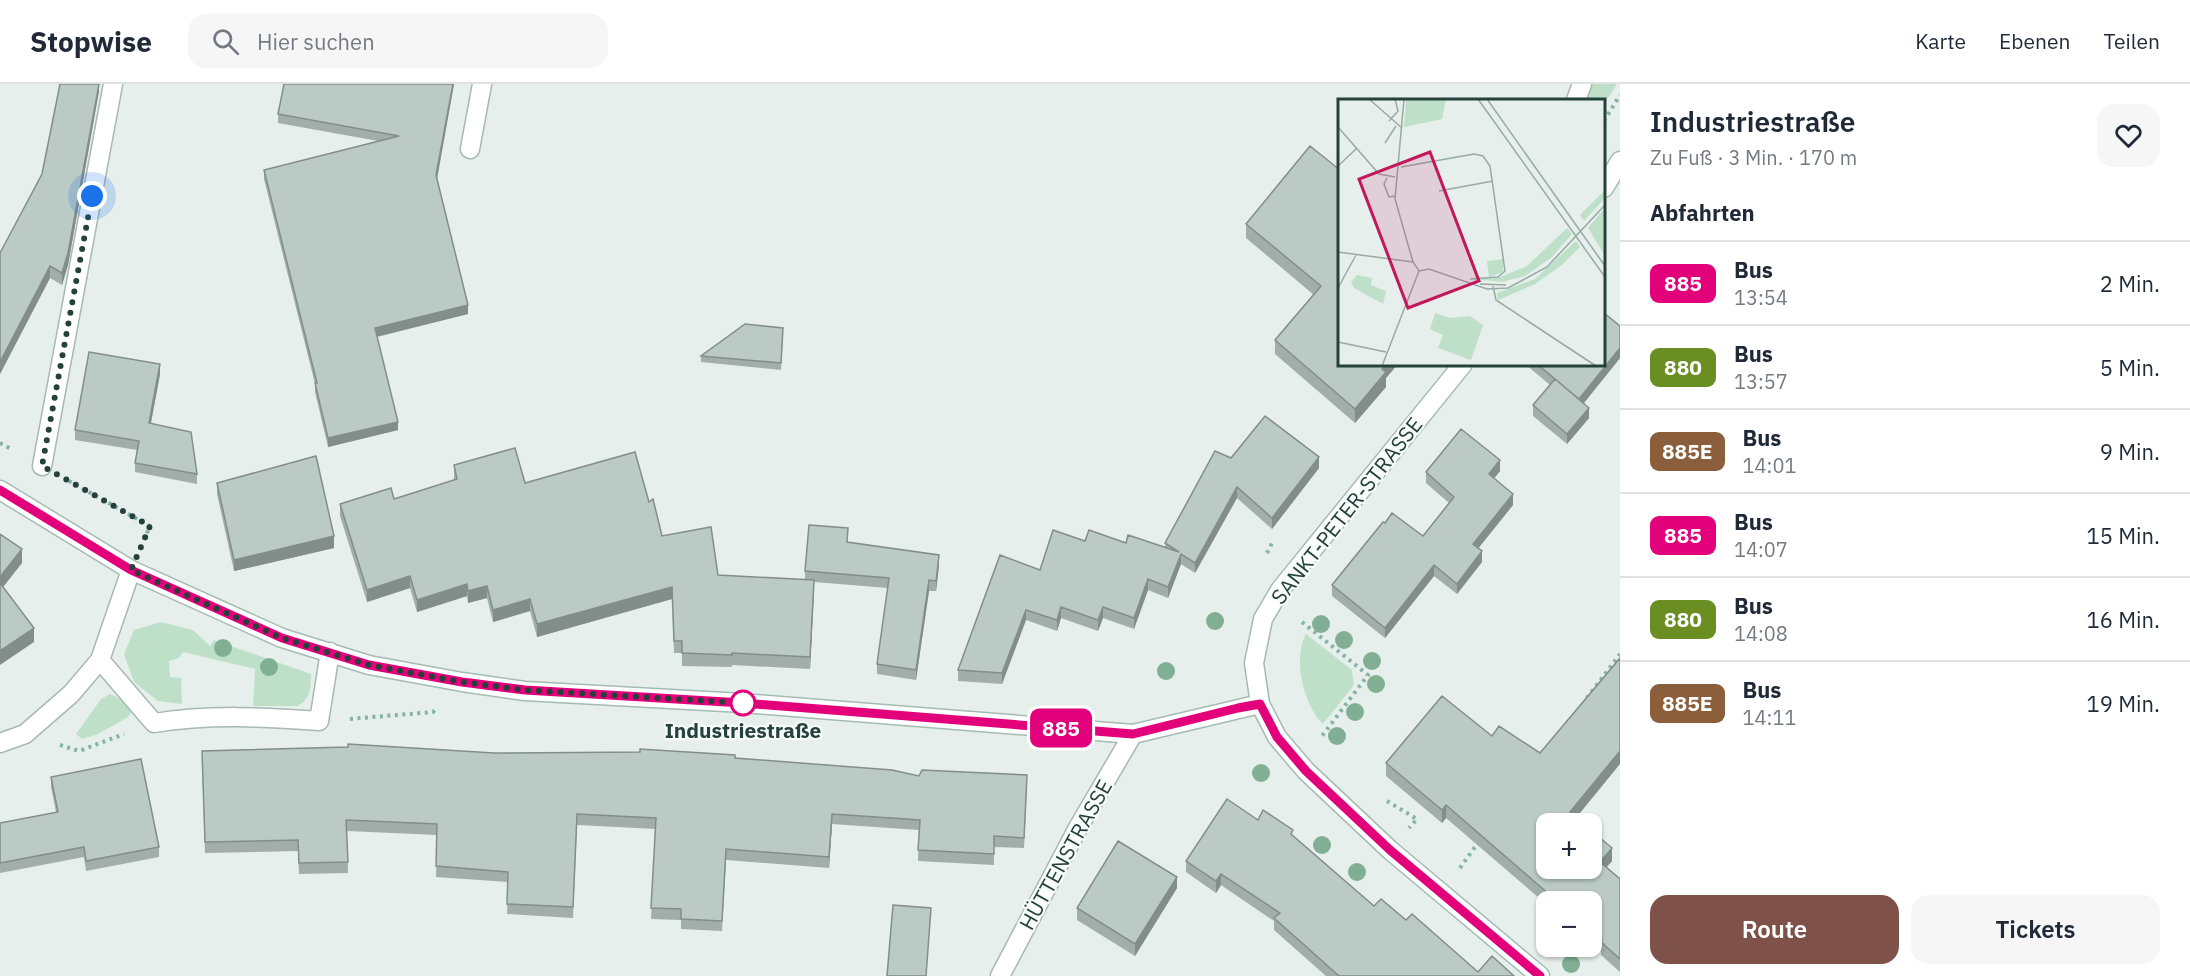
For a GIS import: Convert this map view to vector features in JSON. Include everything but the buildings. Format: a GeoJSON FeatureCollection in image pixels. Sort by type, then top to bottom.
{"type":"FeatureCollection","features":[{"type":"Feature","properties":{"kind":"street"},"geometry":{"type":"LineString","coordinates":[[42,466],[113,84]]}},
{"type":"Feature","properties":{"kind":"street"},"geometry":{"type":"LineString","coordinates":[[470,149],[482,84]]}},
{"type":"Feature","properties":{"kind":"street"},"geometry":{"type":"LineString","coordinates":[[1576,99],[1582,84]]}},
{"type":"Feature","properties":{"kind":"street"},"geometry":{"type":"LineString","coordinates":[[1605,186],[1620,161]]}},
{"type":"Feature","properties":{"kind":"street"},"geometry":{"type":"LineString","coordinates":[[1605,192],[1620,176]]}},
{"type":"Feature","properties":{"kind":"street","name":"SANKT-PETER-STRASSE"},"geometry":{"type":"LineString","coordinates":[[1461,366],[1280,590],[1263,619],[1254,663],[1260,704],[1277,737],[1306,771],[1390,850],[1540,976]]}},
{"type":"Feature","properties":{"kind":"street"},"geometry":{"type":"LineString","coordinates":[[0,490],[131,570],[282,638],[369,665],[462,682],[525,690],[743,703],[1133,734],[1260,704]]}},
{"type":"Feature","properties":{"kind":"street"},"geometry":{"type":"LineString","coordinates":[[0,743],[25,734],[71,694],[100,660],[131,570]]}},
{"type":"Feature","properties":{"kind":"street"},"geometry":{"type":"LineString","coordinates":[[100,660],[154,723],[187,717],[256,716],[319,721],[330,652]]}},
{"type":"Feature","properties":{"kind":"street","name":"HÜTTENSTRASSE"},"geometry":{"type":"LineString","coordinates":[[1000,976],[1079,826],[1133,734]]}},
{"type":"Feature","properties":{"kind":"path"},"geometry":{"type":"LineString","coordinates":[[1605,119],[1620,95]]}},
{"type":"Feature","properties":{"kind":"path"},"geometry":{"type":"LineString","coordinates":[[0,443],[150,526],[131,570]]}},
{"type":"Feature","properties":{"kind":"path"},"geometry":{"type":"LineString","coordinates":[[1302,622],[1368,675],[1322,736]]}},
{"type":"Feature","properties":{"kind":"path"},"geometry":{"type":"LineString","coordinates":[[1584,702],[1620,654]]}},
{"type":"Feature","properties":{"kind":"path"},"geometry":{"type":"LineString","coordinates":[[319,721],[433,712],[462,682]]}},
{"type":"Feature","properties":{"kind":"path"},"geometry":{"type":"LineString","coordinates":[[25,734],[79,750],[154,723]]}},
{"type":"Feature","properties":{"kind":"path"},"geometry":{"type":"LineString","coordinates":[[1378,796],[1417,819]]}},
{"type":"Feature","properties":{"kind":"path"},"geometry":{"type":"LineString","coordinates":[[1477,844],[1485,835]]}},
{"type":"Feature","properties":{"kind":"green space"},"geometry":{"type":"Polygon","coordinates":[[[1592,84],[1617,84],[1605,102],[1605,99],[1586,99],[1592,84]]]}},
{"type":"Feature","properties":{"kind":"green space"},"geometry":{"type":"Polygon","coordinates":[[[161,622],[193,630],[210,646],[214,640],[311,674],[308,697],[297,706],[253,706],[255,669],[183,652],[179,658],[169,661],[170,677],[181,678],[182,704],[158,701],[134,682],[124,654],[134,630],[161,622]]]}},
{"type":"Feature","properties":{"kind":"green space"},"geometry":{"type":"Polygon","coordinates":[[[1306,634],[1352,670],[1354,685],[1323,724],[1310,706],[1302,682],[1300,656],[1306,634]]]}},
{"type":"Feature","properties":{"kind":"green space"},"geometry":{"type":"Polygon","coordinates":[[[110,694],[127,706],[131,712],[128,717],[96,735],[82,739],[76,734],[101,699],[110,694]]]}},
{"type":"Feature","properties":{"kind":"bus line","name":"885"},"geometry":{"type":"LineString","coordinates":[[0,490],[131,570],[282,638],[369,665],[462,682],[525,690],[743,703],[1133,734],[1260,704],[1277,737],[1306,771],[1390,850],[1540,976]]}},
{"type":"Feature","properties":{"kind":"place","name":"Industriestraße"},"geometry":{"type":"Point","coordinates":[743,703]}},
{"type":"Feature","properties":{"kind":"route"},"geometry":{"type":"LineString","coordinates":[[92,196],[42,466],[150,526],[131,570],[282,638],[369,665],[462,682],[525,690],[743,703]]}}]}
